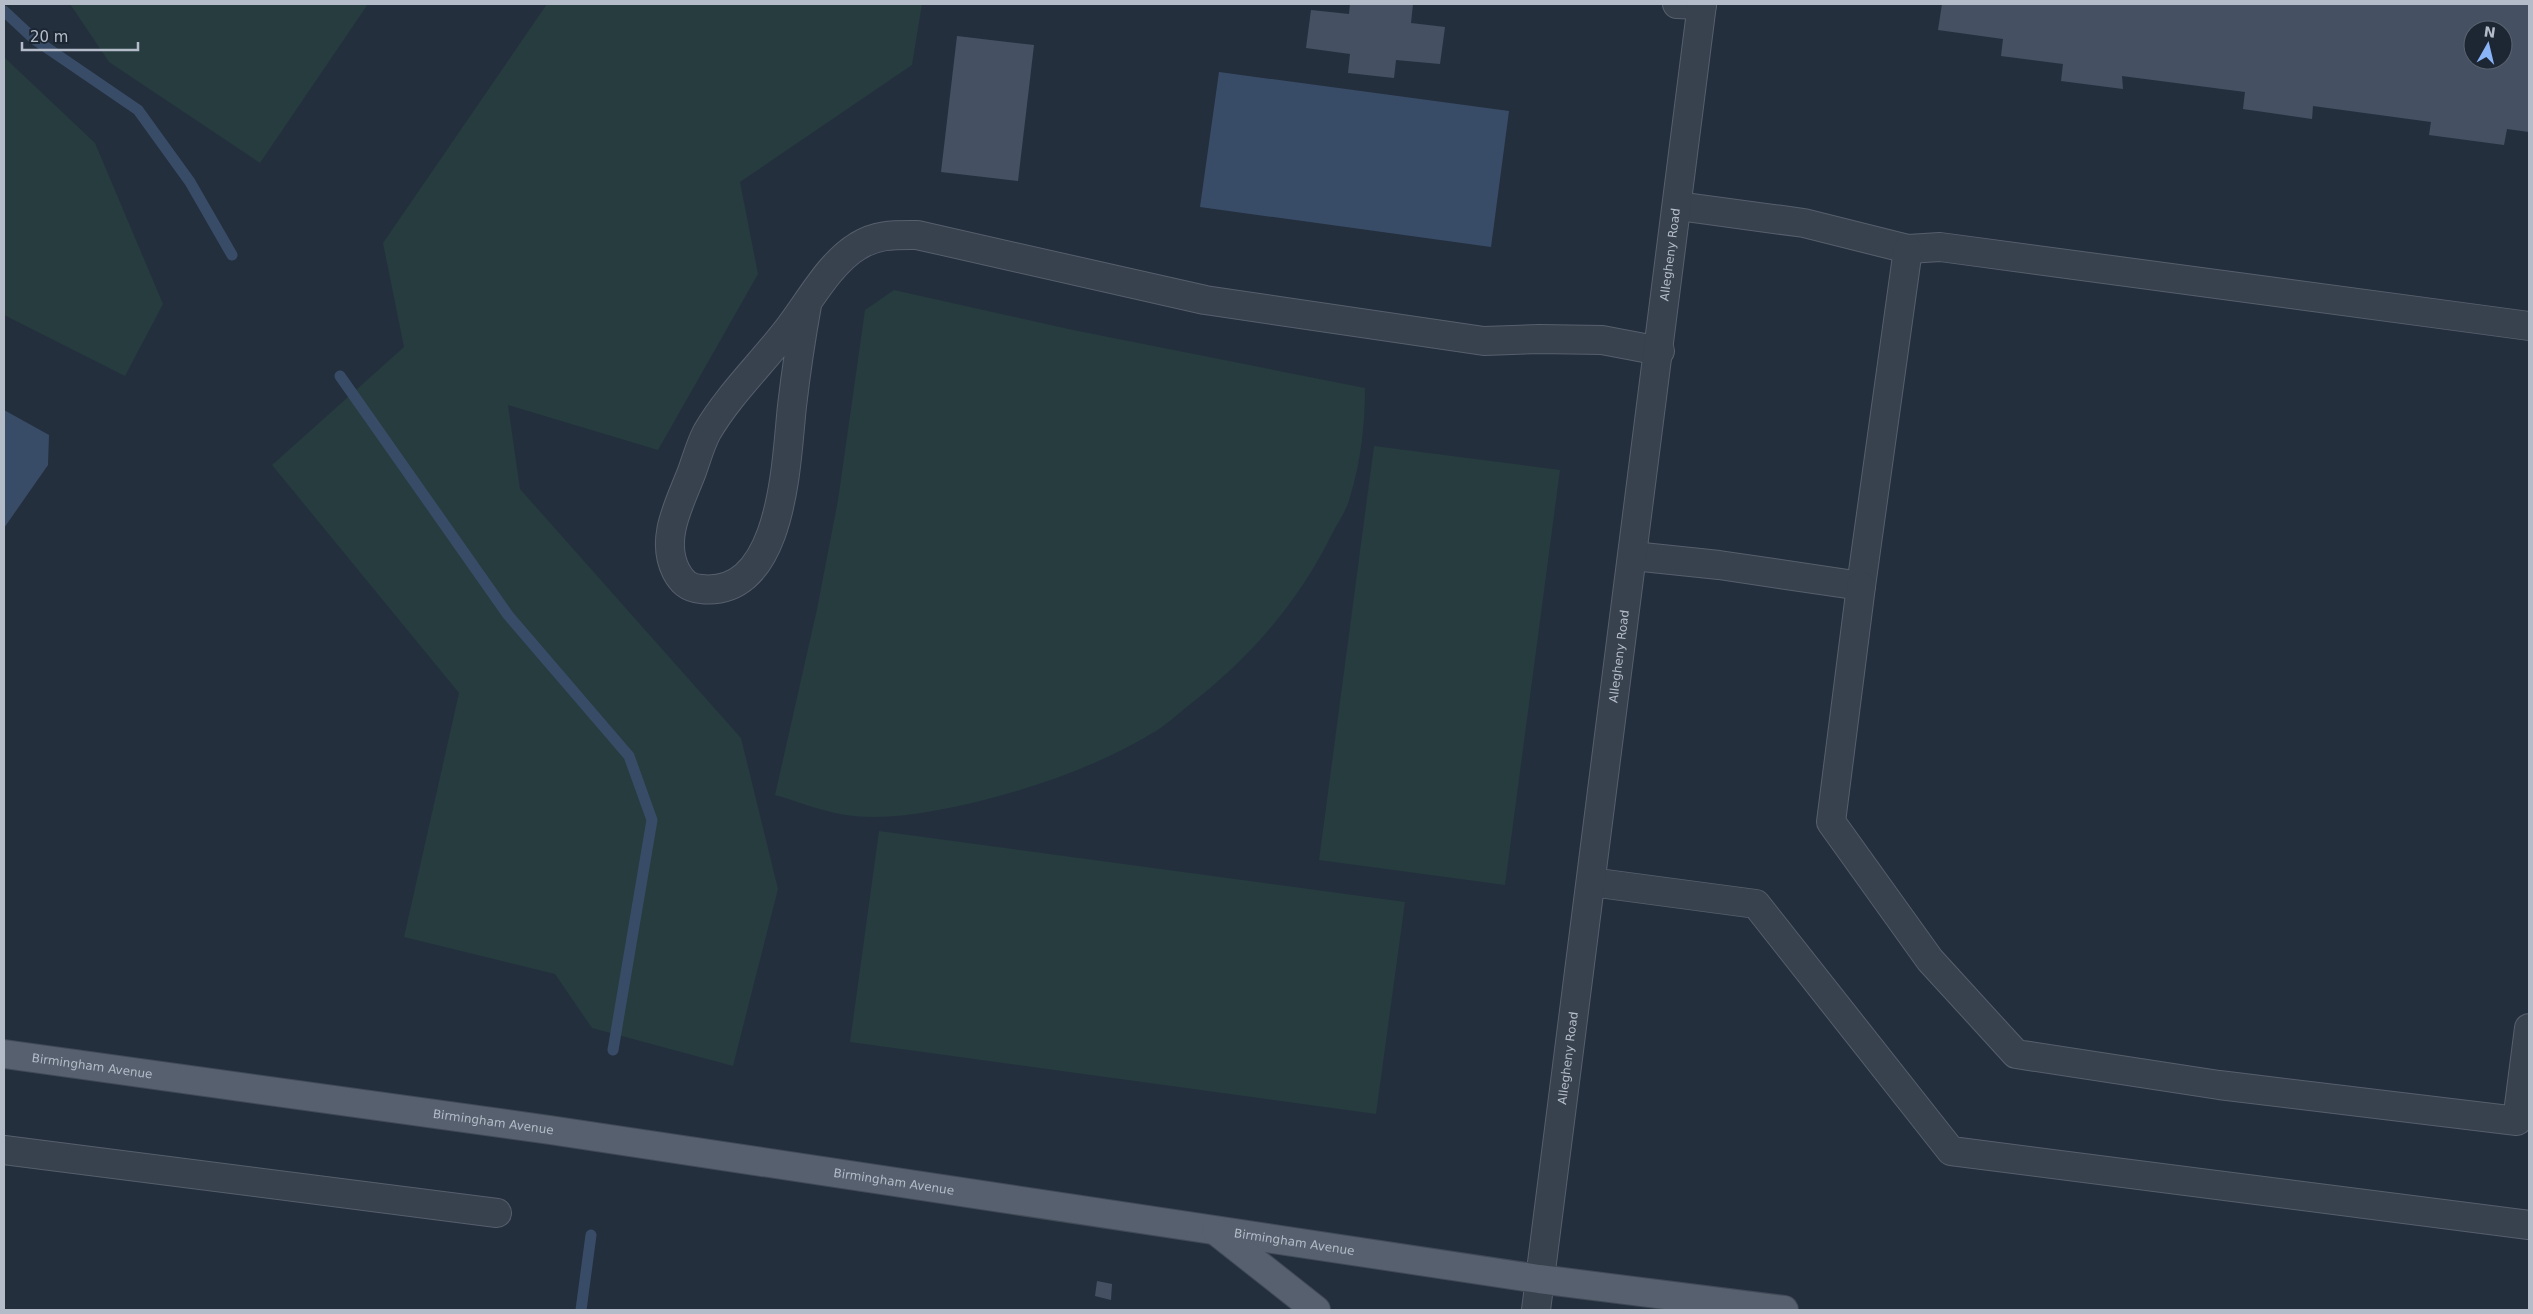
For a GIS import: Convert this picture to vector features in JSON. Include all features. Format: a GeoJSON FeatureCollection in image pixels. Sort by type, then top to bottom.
{"type":"FeatureCollection","features":[{"type":"Feature","properties":{"kind":"main road","name":"Birmingham Avenue"},"geometry":{"type":"LineString","coordinates":[[4,1054],[550,1130],[1539,1279],[1784,1310]]}},
{"type":"Feature","properties":{"kind":"main road"},"geometry":{"type":"LineString","coordinates":[[1215,1230],[1316,1310]]}},
{"type":"Feature","properties":{"kind":"street","name":"Allegheny Road"},"geometry":{"type":"LineString","coordinates":[[1536,1310],[1678,206],[1694,4]]}},
{"type":"Feature","properties":{"kind":"street"},"geometry":{"type":"LineString","coordinates":[[1678,206],[1804,222],[1908,249],[1940,248],[2529,326]]}},
{"type":"Feature","properties":{"kind":"street"},"geometry":{"type":"LineString","coordinates":[[807,305],[799,345],[781,506],[770,538],[752,570],[743,577],[716,589],[692,588],[682,582],[669,552],[673,518],[707,433],[754,367],[807,305],[833,267],[857,246],[884,235],[917,235],[1205,300],[1484,340],[1539,338],[1602,340],[1660,351]]}},
{"type":"Feature","properties":{"kind":"street"},"geometry":{"type":"LineString","coordinates":[[1908,249],[1861,586],[1831,822],[1930,960],[2016,1054],[2219,1085],[2418,1110],[2517,1121],[2529,1028]]}},
{"type":"Feature","properties":{"kind":"street"},"geometry":{"type":"LineString","coordinates":[[1633,556],[1719,565],[1861,586]]}},
{"type":"Feature","properties":{"kind":"street"},"geometry":{"type":"LineString","coordinates":[[1591,882],[1756,904],[1951,1151],[2529,1225]]}},
{"type":"Feature","properties":{"kind":"street"},"geometry":{"type":"LineString","coordinates":[[4,1150],[497,1213]]}},
{"type":"Feature","properties":{"kind":"green space"},"geometry":{"type":"Polygon","coordinates":[[[70,4],[368,4],[260,163],[109,62],[70,4]]]}},
{"type":"Feature","properties":{"kind":"green space"},"geometry":{"type":"Polygon","coordinates":[[[547,4],[922,4],[912,65],[740,182],[758,274],[658,450],[508,405],[520,489],[741,738],[778,889],[733,1066],[592,1028],[555,974],[404,937],[459,693],[272,465],[404,347],[383,243],[547,4]]]}},
{"type":"Feature","properties":{"kind":"green space"},"geometry":{"type":"Polygon","coordinates":[[[4,57],[95,143],[163,304],[125,376],[4,315],[4,57]]]}},
{"type":"Feature","properties":{"kind":"green space"},"geometry":{"type":"Polygon","coordinates":[[[894,290],[1073,330],[1365,388],[1364,416],[1360,456],[1349,502],[1319,559],[1288,606],[1270,628],[1210,688],[1156,731],[1136,743],[1073,772],[984,800],[920,813],[870,817],[844,815],[775,795],[817,609],[838,500],[865,310],[894,290]]]}},
{"type":"Feature","properties":{"kind":"green space"},"geometry":{"type":"Polygon","coordinates":[[[1374,446],[1560,470],[1505,885],[1319,860],[1374,446]]]}},
{"type":"Feature","properties":{"kind":"green space"},"geometry":{"type":"Polygon","coordinates":[[[879,831],[1405,902],[1376,1114],[850,1042],[879,831]]]}},
{"type":"Feature","properties":{"kind":"water"},"geometry":{"type":"Polygon","coordinates":[[[1219,72],[1509,111],[1491,247],[1200,207],[1219,72]]]}},
{"type":"Feature","properties":{"kind":"water"},"geometry":{"type":"Polygon","coordinates":[[[4,410],[49,435],[48,465],[4,528],[4,410]]]}},
{"type":"Feature","properties":{"kind":"building"},"geometry":{"type":"Polygon","coordinates":[[[1350,4],[1413,4],[1411,23],[1445,27],[1440,64],[1396,60],[1394,78],[1348,73],[1350,54],[1306,48],[1311,10],[1349,14],[1350,4]]]}},
{"type":"Feature","properties":{"kind":"building"},"geometry":{"type":"Polygon","coordinates":[[[1942,4],[2529,4],[2529,132],[2507,129],[2504,145],[2429,135],[2431,122],[2313,106],[2312,119],[2243,109],[2245,92],[2122,76],[2123,89],[2061,81],[2063,64],[2001,56],[2003,39],[1938,30],[1942,4]]]}},
{"type":"Feature","properties":{"kind":"building"},"geometry":{"type":"Polygon","coordinates":[[[957,36],[1034,45],[1018,181],[941,172],[957,36]]]}},
{"type":"Feature","properties":{"kind":"building"},"geometry":{"type":"Polygon","coordinates":[[[1097,1281],[1112,1284],[1111,1300],[1095,1296],[1097,1281]]]}},
{"type":"Feature","properties":{"kind":"waterway"},"geometry":{"type":"LineString","coordinates":[[4,11],[34,39],[138,110],[190,182],[232,255]]}},
{"type":"Feature","properties":{"kind":"waterway"},"geometry":{"type":"LineString","coordinates":[[340,376],[508,615],[629,756],[652,820],[613,1050]]}},
{"type":"Feature","properties":{"kind":"waterway"},"geometry":{"type":"LineString","coordinates":[[581,1310],[591,1235]]}}]}
